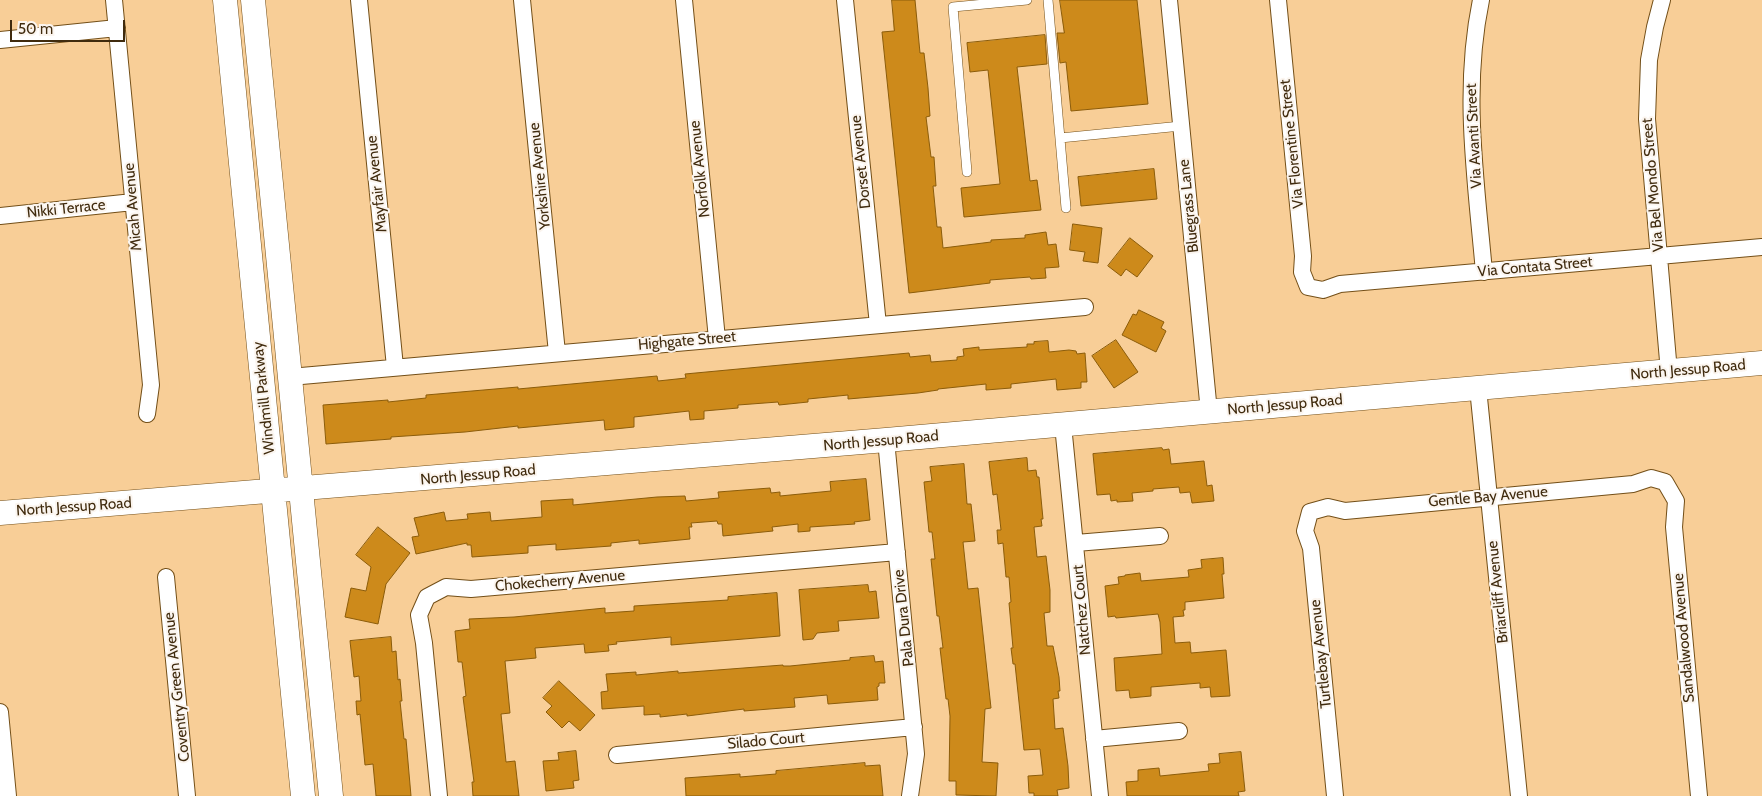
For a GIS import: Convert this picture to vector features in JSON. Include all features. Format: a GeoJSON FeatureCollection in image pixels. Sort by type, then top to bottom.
{"type":"FeatureCollection","features":[{"type":"Feature","properties":{"kind":"street","name":"Micah Avenue"},"geometry":{"type":"LineString","coordinates":[[114,0],[151,386],[147,414]]}},
{"type":"Feature","properties":{"kind":"street","name":"Windmill Parkway"},"geometry":{"type":"LineString","coordinates":[[225,0],[303,796]]}},
{"type":"Feature","properties":{"kind":"street","name":"Windmill Parkway"},"geometry":{"type":"LineString","coordinates":[[253,0],[330,796]]}},
{"type":"Feature","properties":{"kind":"street","name":"Mayfair Avenue"},"geometry":{"type":"LineString","coordinates":[[359,0],[395,367]]}},
{"type":"Feature","properties":{"kind":"street","name":"Yorkshire Avenue"},"geometry":{"type":"LineString","coordinates":[[522,0],[557,353]]}},
{"type":"Feature","properties":{"kind":"street","name":"Norfolk Avenue"},"geometry":{"type":"LineString","coordinates":[[684,0],[716,339]]}},
{"type":"Feature","properties":{"kind":"street","name":"Dorset Avenue"},"geometry":{"type":"LineString","coordinates":[[845,0],[878,324]]}},
{"type":"Feature","properties":{"kind":"street","name":"Bluegrass Lane"},"geometry":{"type":"LineString","coordinates":[[1169,0],[1209,412]]}},
{"type":"Feature","properties":{"kind":"street","name":"Via Florentine Street"},"geometry":{"type":"LineString","coordinates":[[1278,0],[1303,256],[1302,272],[1308,287]]}},
{"type":"Feature","properties":{"kind":"street","name":"Via Avanti Street"},"geometry":{"type":"LineString","coordinates":[[1482,0],[1477,20],[1471,69],[1470,118],[1484,272]]}},
{"type":"Feature","properties":{"kind":"street","name":"Via Bel Mondo Street"},"geometry":{"type":"LineString","coordinates":[[1662,0],[1649,60],[1647,119],[1668,372]]}},
{"type":"Feature","properties":{"kind":"street"},"geometry":{"type":"LineString","coordinates":[[0,40],[117,28]]}},
{"type":"Feature","properties":{"kind":"street","name":"Nikki Terrace"},"geometry":{"type":"LineString","coordinates":[[0,216],[133,202]]}},
{"type":"Feature","properties":{"kind":"street","name":"Via Contata Street"},"geometry":{"type":"LineString","coordinates":[[1308,287],[1323,290],[1340,284],[1762,247]]}},
{"type":"Feature","properties":{"kind":"street","name":"Highgate Street"},"geometry":{"type":"LineString","coordinates":[[290,378],[878,324],[1085,308]]}},
{"type":"Feature","properties":{"kind":"street","name":"North Jessup Road"},"geometry":{"type":"LineString","coordinates":[[0,513],[274,492],[1762,364]]}},
{"type":"Feature","properties":{"kind":"street","name":"Briarcliff Avenue"},"geometry":{"type":"LineString","coordinates":[[1478,388],[1519,796]]}},
{"type":"Feature","properties":{"kind":"street","name":"Natchez Court"},"geometry":{"type":"LineString","coordinates":[[1063,425],[1100,796]]}},
{"type":"Feature","properties":{"kind":"street","name":"Pala Dura Drive"},"geometry":{"type":"LineString","coordinates":[[886,440],[916,754],[910,796]]}},
{"type":"Feature","properties":{"kind":"street","name":"Gentle Bay Avenue"},"geometry":{"type":"LineString","coordinates":[[1310,512],[1328,507],[1344,511],[1633,484],[1651,478],[1665,482]]}},
{"type":"Feature","properties":{"kind":"street","name":"Sandalwood Avenue"},"geometry":{"type":"LineString","coordinates":[[1665,482],[1676,501],[1674,527],[1700,796]]}},
{"type":"Feature","properties":{"kind":"street","name":"Turtlebay Avenue"},"geometry":{"type":"LineString","coordinates":[[1310,512],[1305,531],[1311,548],[1335,796]]}},
{"type":"Feature","properties":{"kind":"street"},"geometry":{"type":"LineString","coordinates":[[1076,544],[1160,536]]}},
{"type":"Feature","properties":{"kind":"street","name":"Chokecherry Avenue"},"geometry":{"type":"LineString","coordinates":[[439,796],[424,643],[419,615],[427,597],[446,587],[471,589],[897,552]]}},
{"type":"Feature","properties":{"kind":"street","name":"Coventry Green Avenue"},"geometry":{"type":"LineString","coordinates":[[166,578],[187,796]]}},
{"type":"Feature","properties":{"kind":"street"},"geometry":{"type":"LineString","coordinates":[[0,712],[8,796]]}},
{"type":"Feature","properties":{"kind":"street","name":"Silado Court"},"geometry":{"type":"LineString","coordinates":[[617,755],[914,727]]}},
{"type":"Feature","properties":{"kind":"street"},"geometry":{"type":"LineString","coordinates":[[1094,739],[1179,731]]}},
{"type":"Feature","properties":{"kind":"lane"},"geometry":{"type":"LineString","coordinates":[[967,172],[953,7],[1027,0]]}},
{"type":"Feature","properties":{"kind":"lane"},"geometry":{"type":"LineString","coordinates":[[1048,0],[1066,208]]}},
{"type":"Feature","properties":{"kind":"lane"},"geometry":{"type":"LineString","coordinates":[[1060,138],[1181,126]]}},
{"type":"Feature","properties":{"kind":"building"},"geometry":{"type":"Polygon","coordinates":[[[892,0],[915,0],[920,53],[924,53],[928,88],[930,116],[926,117],[931,157],[934,157],[936,186],[933,186],[937,227],[941,227],[943,248],[991,242],[991,240],[1025,238],[1025,235],[1046,232],[1048,245],[1056,244],[1059,267],[1045,268],[1046,278],[1031,279],[1030,277],[990,280],[990,283],[909,293],[882,32],[894,31],[892,0]]]}},
{"type":"Feature","properties":{"kind":"building"},"geometry":{"type":"Polygon","coordinates":[[[1060,0],[1137,0],[1148,104],[1071,111],[1066,62],[1060,63],[1057,33],[1064,33],[1060,0]]]}},
{"type":"Feature","properties":{"kind":"building"},"geometry":{"type":"Polygon","coordinates":[[[1045,35],[1047,64],[1017,67],[1030,181],[1037,180],[1041,210],[964,217],[961,188],[1000,184],[988,70],[970,72],[967,43],[1045,35]]]}},
{"type":"Feature","properties":{"kind":"building"},"geometry":{"type":"Polygon","coordinates":[[[1154,169],[1157,199],[1081,206],[1078,177],[1154,169]]]}},
{"type":"Feature","properties":{"kind":"building"},"geometry":{"type":"Polygon","coordinates":[[[1073,224],[1102,228],[1098,263],[1083,261],[1085,252],[1070,250],[1073,224]]]}},
{"type":"Feature","properties":{"kind":"building"},"geometry":{"type":"Polygon","coordinates":[[[1130,238],[1153,256],[1137,277],[1126,269],[1121,276],[1108,266],[1130,238]]]}},
{"type":"Feature","properties":{"kind":"building"},"geometry":{"type":"Polygon","coordinates":[[[1139,310],[1164,322],[1161,328],[1166,331],[1156,352],[1122,335],[1133,314],[1136,315],[1139,310]]]}},
{"type":"Feature","properties":{"kind":"building"},"geometry":{"type":"Polygon","coordinates":[[[1116,340],[1138,372],[1114,388],[1092,356],[1116,340]]]}},
{"type":"Feature","properties":{"kind":"building"},"geometry":{"type":"Polygon","coordinates":[[[1048,341],[1049,352],[1069,350],[1076,351],[1077,354],[1085,353],[1087,382],[1081,382],[1081,388],[1057,390],[1056,379],[1011,384],[1011,388],[986,390],[986,384],[918,393],[848,399],[848,395],[808,399],[808,402],[779,405],[778,402],[738,405],[738,408],[704,411],[704,419],[690,420],[689,411],[634,417],[634,427],[605,430],[604,420],[326,444],[323,405],[388,400],[388,402],[426,398],[426,395],[518,387],[518,389],[657,376],[658,381],[686,378],[685,374],[909,353],[910,357],[930,355],[931,362],[957,360],[957,357],[964,356],[963,349],[1027,347],[1027,344],[1034,344],[1034,342],[1048,341]]]}},
{"type":"Feature","properties":{"kind":"building"},"geometry":{"type":"Polygon","coordinates":[[[1162,448],[1163,450],[1169,449],[1171,464],[1204,461],[1207,486],[1212,485],[1214,501],[1192,503],[1190,492],[1180,493],[1179,487],[1132,493],[1133,501],[1111,501],[1110,494],[1097,495],[1093,454],[1162,448]]]}},
{"type":"Feature","properties":{"kind":"building"},"geometry":{"type":"Polygon","coordinates":[[[1027,458],[1028,471],[1036,470],[1037,477],[1039,477],[1043,519],[1041,519],[1042,526],[1034,527],[1037,557],[1046,556],[1050,590],[1050,612],[1044,613],[1047,646],[1053,646],[1060,691],[1058,691],[1059,698],[1053,699],[1055,729],[1063,728],[1068,766],[1069,788],[1057,790],[1058,796],[1034,796],[1034,793],[1029,793],[1028,776],[1043,775],[1040,749],[1024,750],[1015,664],[1013,664],[1011,648],[1013,648],[1009,577],[1006,577],[1003,543],[998,544],[997,530],[1001,530],[997,494],[993,495],[989,462],[1027,458]]]}},
{"type":"Feature","properties":{"kind":"building"},"geometry":{"type":"Polygon","coordinates":[[[964,464],[967,504],[971,504],[975,541],[963,542],[968,589],[978,588],[991,708],[985,709],[982,762],[998,763],[996,796],[956,795],[956,781],[949,781],[950,716],[948,699],[946,699],[940,648],[943,648],[939,616],[937,616],[931,559],[935,559],[932,532],[929,532],[924,482],[932,481],[930,467],[964,464]]]}},
{"type":"Feature","properties":{"kind":"building"},"geometry":{"type":"Polygon","coordinates":[[[866,479],[870,520],[854,522],[855,524],[810,527],[810,531],[798,532],[798,524],[772,527],[773,531],[723,536],[722,524],[718,524],[717,521],[691,523],[692,527],[689,527],[690,539],[639,544],[639,540],[611,543],[611,546],[556,550],[556,544],[528,546],[528,553],[472,557],[471,545],[467,545],[467,543],[416,554],[412,537],[419,536],[414,518],[444,512],[446,521],[468,519],[467,514],[490,512],[491,521],[542,517],[541,501],[573,499],[573,505],[685,496],[686,501],[719,498],[718,492],[770,488],[771,493],[780,492],[780,496],[831,491],[830,482],[866,479]]]}},
{"type":"Feature","properties":{"kind":"building"},"geometry":{"type":"Polygon","coordinates":[[[378,527],[410,553],[386,584],[378,624],[345,617],[351,588],[366,591],[371,567],[356,555],[378,527]]]}},
{"type":"Feature","properties":{"kind":"building"},"geometry":{"type":"Polygon","coordinates":[[[1223,558],[1224,598],[1185,602],[1184,616],[1173,617],[1175,643],[1190,642],[1191,653],[1226,650],[1230,696],[1211,697],[1210,687],[1200,688],[1200,683],[1151,687],[1151,696],[1130,698],[1129,690],[1116,691],[1114,658],[1162,654],[1160,622],[1158,614],[1108,617],[1105,586],[1119,584],[1118,577],[1140,573],[1141,581],[1189,577],[1188,570],[1202,568],[1201,560],[1223,558]]]}},
{"type":"Feature","properties":{"kind":"building"},"geometry":{"type":"Polygon","coordinates":[[[868,585],[869,592],[876,591],[879,618],[838,621],[839,631],[817,633],[813,639],[803,640],[799,590],[868,585]]]}},
{"type":"Feature","properties":{"kind":"building"},"geometry":{"type":"Polygon","coordinates":[[[777,593],[780,636],[671,645],[671,637],[616,642],[617,644],[608,645],[609,651],[585,653],[584,644],[535,648],[536,658],[505,661],[510,713],[501,714],[506,762],[515,761],[519,796],[473,796],[472,782],[474,782],[463,697],[466,696],[462,662],[458,662],[455,631],[470,629],[469,619],[514,617],[605,608],[605,613],[634,611],[634,606],[728,600],[728,597],[777,593]]]}},
{"type":"Feature","properties":{"kind":"building"},"geometry":{"type":"Polygon","coordinates":[[[391,637],[392,652],[396,651],[398,680],[400,679],[402,701],[400,701],[404,739],[406,739],[411,796],[376,796],[373,764],[365,765],[360,714],[357,715],[356,701],[361,701],[359,676],[354,677],[350,641],[391,637]]]}},
{"type":"Feature","properties":{"kind":"building"},"geometry":{"type":"Polygon","coordinates":[[[874,656],[875,662],[883,661],[885,683],[879,683],[877,687],[878,700],[828,704],[827,695],[794,698],[795,707],[744,711],[744,709],[687,716],[687,714],[660,717],[660,714],[644,715],[644,706],[602,709],[601,692],[608,691],[606,674],[636,672],[636,675],[678,671],[678,673],[790,666],[874,656]]]}},
{"type":"Feature","properties":{"kind":"building"},"geometry":{"type":"Polygon","coordinates":[[[559,681],[595,715],[580,731],[569,721],[562,728],[546,712],[552,706],[543,698],[559,681]]]}},
{"type":"Feature","properties":{"kind":"building"},"geometry":{"type":"Polygon","coordinates":[[[576,751],[579,780],[573,781],[574,788],[546,791],[543,761],[559,760],[558,753],[576,751]]]}},
{"type":"Feature","properties":{"kind":"building"},"geometry":{"type":"Polygon","coordinates":[[[1241,752],[1245,791],[1238,792],[1239,796],[1127,796],[1126,782],[1138,781],[1138,770],[1159,768],[1160,776],[1209,771],[1208,764],[1220,763],[1219,754],[1241,752]]]}},
{"type":"Feature","properties":{"kind":"building"},"geometry":{"type":"Polygon","coordinates":[[[865,763],[865,766],[880,765],[883,796],[686,796],[685,778],[740,774],[740,777],[776,774],[776,771],[865,763]]]}}]}
